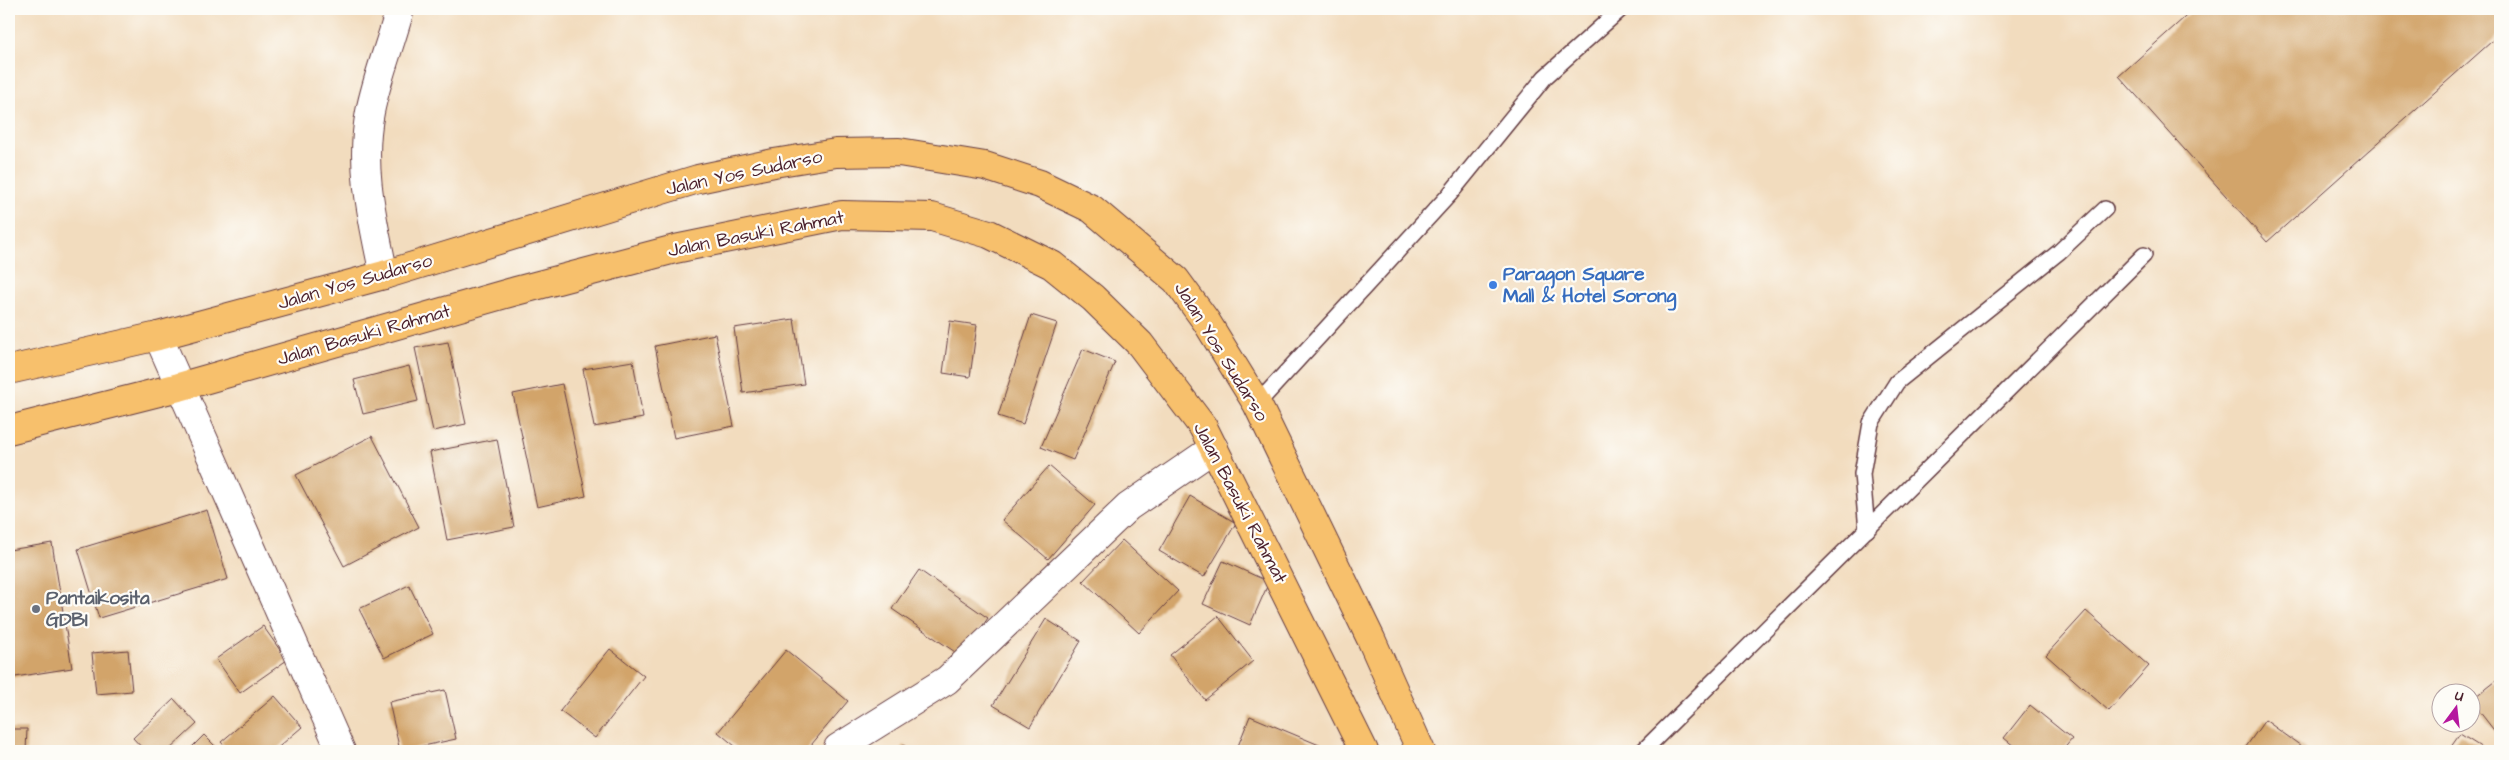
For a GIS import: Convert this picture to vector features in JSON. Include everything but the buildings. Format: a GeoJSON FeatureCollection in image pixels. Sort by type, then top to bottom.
{"type":"FeatureCollection","features":[{"type":"Feature","properties":{"kind":"highway","name":"Jalan Yos Sudarso"},"geometry":{"type":"LineString","coordinates":[[9,370],[158,336],[384,275],[698,179],[774,163],[836,154],[899,152],[985,166],[1040,184],[1092,209],[1176,280],[1206,321],[1257,404],[1372,639],[1421,751]]}},
{"type":"Feature","properties":{"kind":"highway","name":"Jalan Basuki Rahmat"},"geometry":{"type":"LineString","coordinates":[[9,430],[178,386],[516,291],[684,247],[842,215],[932,217],[988,234],[1052,265],[1093,298],[1140,344],[1204,427],[1364,751]]}},
{"type":"Feature","properties":{"kind":"street"},"geometry":{"type":"LineString","coordinates":[[384,275],[367,188],[366,154],[370,112],[400,9]]}},
{"type":"Feature","properties":{"kind":"street"},"geometry":{"type":"LineString","coordinates":[[158,336],[178,386],[341,751]]}},
{"type":"Feature","properties":{"kind":"street"},"geometry":{"type":"LineString","coordinates":[[838,748],[947,680],[1128,507],[1214,448]]}},
{"type":"Feature","properties":{"kind":"lane"},"geometry":{"type":"LineString","coordinates":[[1257,404],[1449,195],[1545,77],[1621,9]]}},
{"type":"Feature","properties":{"kind":"lane"},"geometry":{"type":"LineString","coordinates":[[1867,530],[1862,474],[1871,423],[1897,382],[2058,252],[2105,208]]}},
{"type":"Feature","properties":{"kind":"lane"},"geometry":{"type":"LineString","coordinates":[[1643,751],[2144,255]]}},
{"type":"Feature","properties":{"kind":"place","name":"Paragon Square Mall & Hotel Sorong"},"geometry":{"type":"Point","coordinates":[1493,285]}},
{"type":"Feature","properties":{"kind":"place","name":"Pantaikosita GDBI"},"geometry":{"type":"Point","coordinates":[36,609]}}]}
